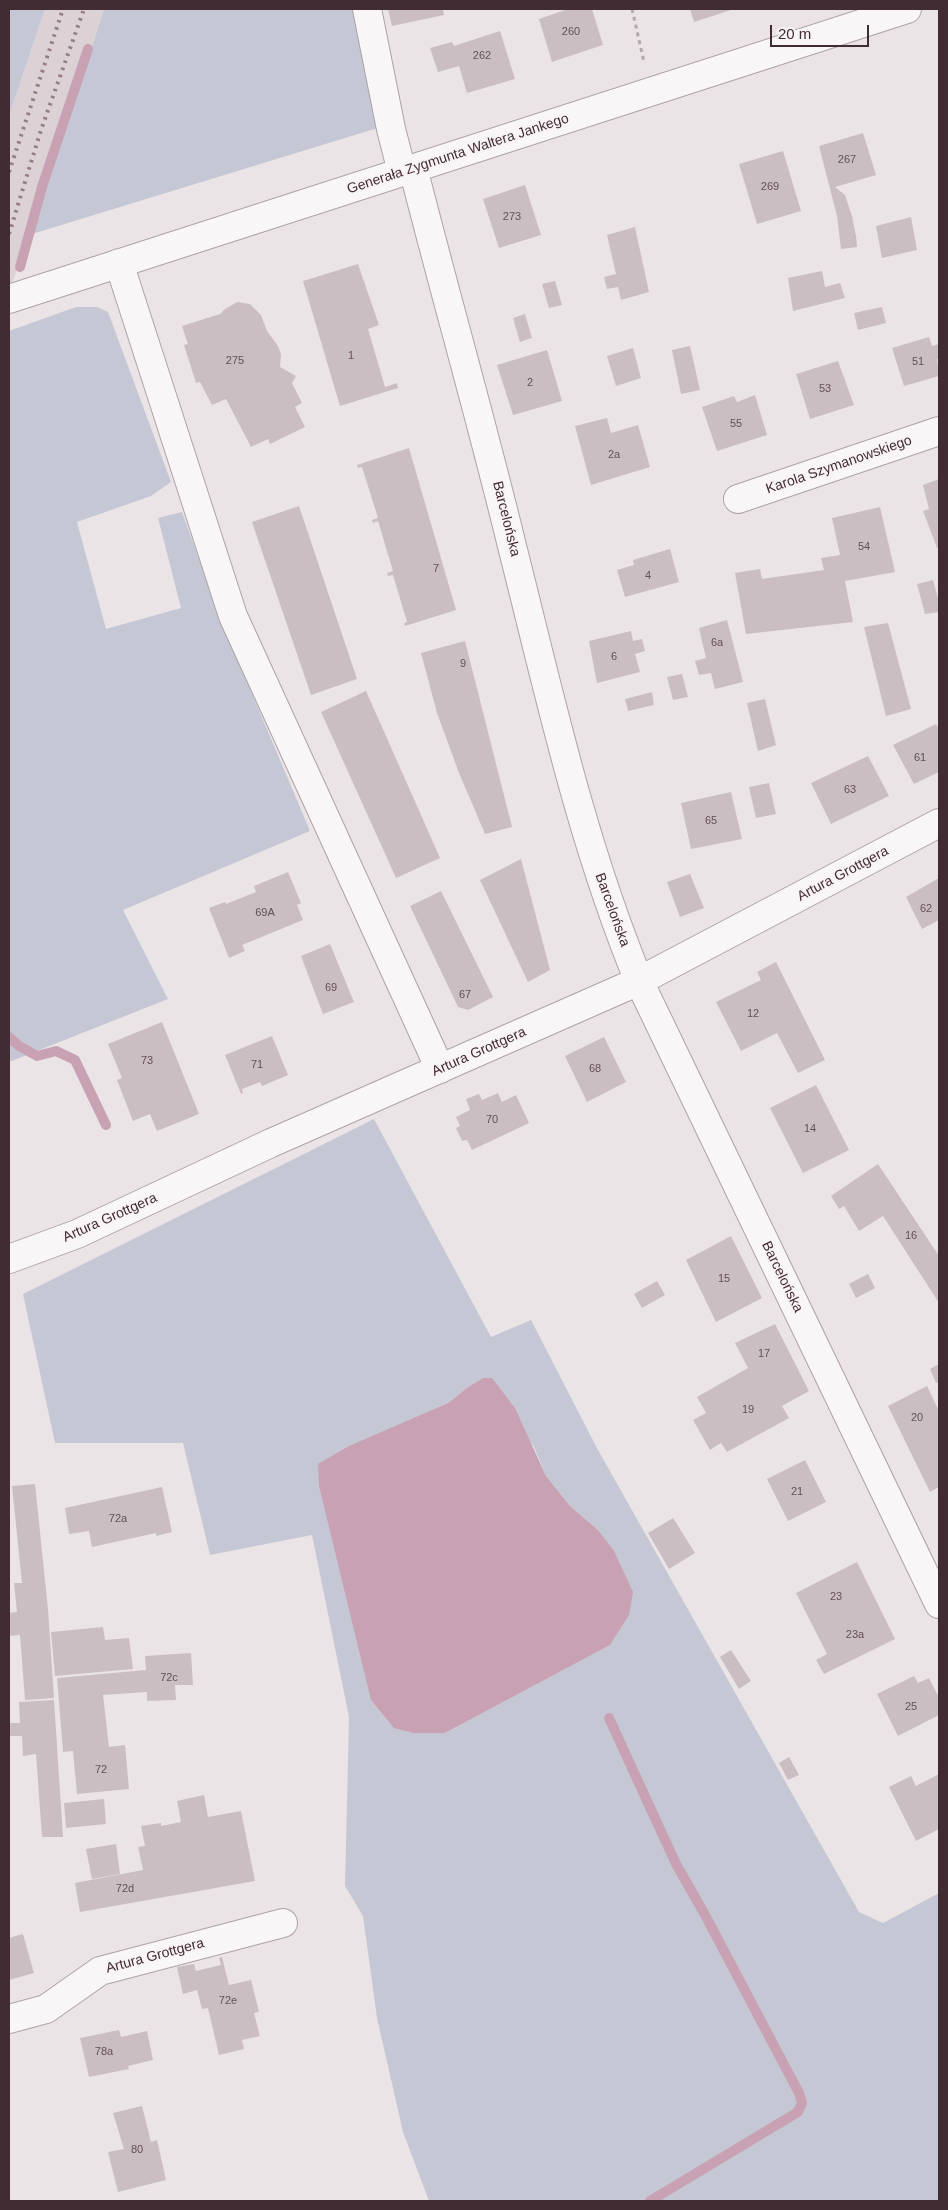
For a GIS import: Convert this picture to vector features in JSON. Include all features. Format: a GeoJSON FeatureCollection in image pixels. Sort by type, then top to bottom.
{"type":"FeatureCollection","features":[{"type":"Feature","properties":{"kind":"street","name":"Barcelońska"},"geometry":{"type":"LineString","coordinates":[[367,9],[391,129],[408,170],[493,467],[566,757],[599,877],[639,981],[939,1604]]}},
{"type":"Feature","properties":{"kind":"street","name":"Generała Zygmunta Waltera Jankego"},"geometry":{"type":"LineString","coordinates":[[9,299],[907,9]]}},
{"type":"Feature","properties":{"kind":"street"},"geometry":{"type":"LineString","coordinates":[[119,263],[233,616],[440,1069]]}},
{"type":"Feature","properties":{"kind":"street","name":"Karola Szymanowskiego"},"geometry":{"type":"LineString","coordinates":[[738,499],[939,431]]}},
{"type":"Feature","properties":{"kind":"street","name":"Artura Grottgera"},"geometry":{"type":"LineString","coordinates":[[9,1259],[77,1234],[272,1143],[639,981],[939,823]]}},
{"type":"Feature","properties":{"kind":"street","name":"Artura Grottgera"},"geometry":{"type":"LineString","coordinates":[[9,2019],[46,2009],[100,1971],[283,1923]]}},
{"type":"Feature","properties":{"kind":"path"},"geometry":{"type":"LineString","coordinates":[[632,9],[642,55],[654,90]]}},
{"type":"Feature","properties":{"kind":"shaded area"},"geometry":{"type":"Polygon","coordinates":[[[9,9],[45,9],[9,116],[9,9]]]}},
{"type":"Feature","properties":{"kind":"shaded area"},"geometry":{"type":"Polygon","coordinates":[[[45,9],[104,9],[32,234],[9,290],[9,116],[45,9]]]}},
{"type":"Feature","properties":{"kind":"shaded area"},"geometry":{"type":"Polygon","coordinates":[[[104,9],[359,9],[381,127],[32,234],[104,9]]]}},
{"type":"Feature","properties":{"kind":"shaded area"},"geometry":{"type":"Polygon","coordinates":[[[76,307],[97,307],[108,312],[171,482],[151,496],[77,522],[106,629],[181,608],[158,518],[182,512],[223,625],[310,831],[123,910],[168,999],[9,1062],[9,331],[76,307]]]}},
{"type":"Feature","properties":{"kind":"shaded area"},"geometry":{"type":"Polygon","coordinates":[[[374,1119],[491,1337],[531,1320],[598,1450],[859,1912],[883,1923],[939,1893],[939,2201],[429,2201],[403,2132],[377,2018],[363,1916],[345,1886],[349,1717],[312,1535],[210,1555],[183,1443],[55,1443],[23,1294],[374,1119]],[[483,1378],[448,1403],[377,1435],[445,1733],[609,1645],[598,1530],[570,1506],[546,1476],[534,1447],[483,1378]]]}},
{"type":"Feature","properties":{"kind":"shaded area"},"geometry":{"type":"Polygon","coordinates":[[[483,1378],[492,1378],[515,1408],[546,1476],[570,1506],[598,1530],[614,1551],[633,1592],[629,1615],[610,1645],[445,1733],[413,1733],[394,1728],[371,1700],[319,1486],[318,1464],[349,1446],[448,1403],[483,1378]]]}},
{"type":"Feature","properties":{"kind":"building"},"geometry":{"type":"Polygon","coordinates":[[[388,9],[443,9],[444,15],[392,26],[388,9]]]}},
{"type":"Feature","properties":{"kind":"building"},"geometry":{"type":"Polygon","coordinates":[[[568,9],[592,9],[603,45],[552,62],[539,19],[568,9]]]}},
{"type":"Feature","properties":{"kind":"building"},"geometry":{"type":"Polygon","coordinates":[[[690,9],[734,9],[694,22],[690,9]]]}},
{"type":"Feature","properties":{"kind":"building"},"geometry":{"type":"Polygon","coordinates":[[[500,31],[515,79],[467,93],[459,66],[438,72],[430,48],[452,42],[454,46],[500,31]]]}},
{"type":"Feature","properties":{"kind":"building"},"geometry":{"type":"Polygon","coordinates":[[[863,133],[876,175],[835,187],[845,195],[856,236],[857,247],[841,249],[837,216],[819,146],[863,133]]]}},
{"type":"Feature","properties":{"kind":"building"},"geometry":{"type":"Polygon","coordinates":[[[783,151],[801,211],[757,224],[739,164],[783,151]]]}},
{"type":"Feature","properties":{"kind":"building"},"geometry":{"type":"Polygon","coordinates":[[[525,185],[541,235],[499,248],[483,199],[525,185]]]}},
{"type":"Feature","properties":{"kind":"building"},"geometry":{"type":"Polygon","coordinates":[[[911,217],[917,250],[882,258],[876,226],[911,217]]]}},
{"type":"Feature","properties":{"kind":"building"},"geometry":{"type":"Polygon","coordinates":[[[635,227],[649,292],[621,300],[618,287],[607,289],[604,277],[616,274],[607,235],[635,227]]]}},
{"type":"Feature","properties":{"kind":"building"},"geometry":{"type":"Polygon","coordinates":[[[358,264],[379,325],[368,329],[385,387],[397,383],[398,388],[340,406],[303,281],[358,264]]]}},
{"type":"Feature","properties":{"kind":"building"},"geometry":{"type":"Polygon","coordinates":[[[822,271],[825,287],[840,283],[845,298],[793,311],[788,278],[822,271]]]}},
{"type":"Feature","properties":{"kind":"building"},"geometry":{"type":"Polygon","coordinates":[[[555,281],[562,305],[549,308],[542,284],[555,281]]]}},
{"type":"Feature","properties":{"kind":"building"},"geometry":{"type":"Polygon","coordinates":[[[237,302],[250,304],[261,315],[267,331],[278,346],[281,354],[280,367],[296,376],[292,383],[302,403],[295,407],[305,427],[270,444],[268,439],[251,447],[226,399],[212,405],[200,382],[196,383],[184,345],[188,344],[182,326],[220,314],[237,302]]]}},
{"type":"Feature","properties":{"kind":"building"},"geometry":{"type":"Polygon","coordinates":[[[882,307],[886,323],[858,330],[854,313],[882,307]]]}},
{"type":"Feature","properties":{"kind":"building"},"geometry":{"type":"Polygon","coordinates":[[[525,314],[532,338],[520,342],[513,318],[525,314]]]}},
{"type":"Feature","properties":{"kind":"building"},"geometry":{"type":"Polygon","coordinates":[[[929,337],[932,346],[939,344],[939,359],[937,359],[939,376],[904,386],[892,348],[929,337]]]}},
{"type":"Feature","properties":{"kind":"building"},"geometry":{"type":"Polygon","coordinates":[[[690,346],[700,390],[681,394],[672,350],[690,346]]]}},
{"type":"Feature","properties":{"kind":"building"},"geometry":{"type":"Polygon","coordinates":[[[633,348],[641,378],[616,386],[607,356],[633,348]]]}},
{"type":"Feature","properties":{"kind":"building"},"geometry":{"type":"Polygon","coordinates":[[[547,350],[562,401],[513,415],[497,365],[547,350]]]}},
{"type":"Feature","properties":{"kind":"building"},"geometry":{"type":"Polygon","coordinates":[[[838,361],[854,405],[810,419],[796,374],[838,361]]]}},
{"type":"Feature","properties":{"kind":"building"},"geometry":{"type":"Polygon","coordinates":[[[755,395],[767,435],[717,451],[702,407],[734,396],[737,402],[755,395]]]}},
{"type":"Feature","properties":{"kind":"building"},"geometry":{"type":"Polygon","coordinates":[[[607,418],[611,433],[638,425],[650,467],[591,485],[575,426],[607,418]]]}},
{"type":"Feature","properties":{"kind":"building"},"geometry":{"type":"Polygon","coordinates":[[[409,448],[456,610],[405,626],[404,623],[407,622],[393,575],[388,576],[387,573],[393,571],[378,521],[373,523],[372,520],[378,518],[362,467],[358,468],[357,465],[409,448]]]}},
{"type":"Feature","properties":{"kind":"building"},"geometry":{"type":"Polygon","coordinates":[[[939,479],[939,547],[937,548],[923,511],[929,509],[923,485],[939,479]]]}},
{"type":"Feature","properties":{"kind":"building"},"geometry":{"type":"Polygon","coordinates":[[[299,506],[357,679],[311,695],[252,522],[299,506]]]}},
{"type":"Feature","properties":{"kind":"building"},"geometry":{"type":"Polygon","coordinates":[[[880,507],[895,572],[845,581],[853,622],[746,634],[735,573],[760,569],[762,579],[824,570],[821,558],[840,555],[832,518],[880,507]]]}},
{"type":"Feature","properties":{"kind":"building"},"geometry":{"type":"Polygon","coordinates":[[[670,549],[679,582],[625,597],[617,570],[634,565],[633,560],[670,549]]]}},
{"type":"Feature","properties":{"kind":"building"},"geometry":{"type":"Polygon","coordinates":[[[933,580],[939,602],[939,612],[925,614],[917,584],[933,580]]]}},
{"type":"Feature","properties":{"kind":"building"},"geometry":{"type":"Polygon","coordinates":[[[727,620],[743,682],[715,689],[711,673],[699,675],[695,661],[706,658],[699,628],[727,620]]]}},
{"type":"Feature","properties":{"kind":"building"},"geometry":{"type":"Polygon","coordinates":[[[888,623],[911,709],[886,716],[864,627],[888,623]]]}},
{"type":"Feature","properties":{"kind":"building"},"geometry":{"type":"Polygon","coordinates":[[[631,631],[633,641],[642,639],[645,651],[635,654],[640,672],[597,683],[589,641],[631,631]]]}},
{"type":"Feature","properties":{"kind":"building"},"geometry":{"type":"Polygon","coordinates":[[[465,641],[512,827],[485,834],[459,773],[437,713],[421,653],[465,641]]]}},
{"type":"Feature","properties":{"kind":"building"},"geometry":{"type":"Polygon","coordinates":[[[682,674],[688,697],[673,700],[667,677],[682,674]]]}},
{"type":"Feature","properties":{"kind":"building"},"geometry":{"type":"Polygon","coordinates":[[[366,691],[440,858],[396,878],[321,712],[366,691]]]}},
{"type":"Feature","properties":{"kind":"building"},"geometry":{"type":"Polygon","coordinates":[[[652,692],[654,705],[628,711],[625,699],[652,692]]]}},
{"type":"Feature","properties":{"kind":"building"},"geometry":{"type":"Polygon","coordinates":[[[765,699],[776,745],[758,751],[747,703],[765,699]]]}},
{"type":"Feature","properties":{"kind":"building"},"geometry":{"type":"Polygon","coordinates":[[[936,724],[939,729],[939,772],[914,784],[893,745],[936,724]]]}},
{"type":"Feature","properties":{"kind":"building"},"geometry":{"type":"Polygon","coordinates":[[[868,756],[889,796],[831,824],[811,783],[868,756]]]}},
{"type":"Feature","properties":{"kind":"building"},"geometry":{"type":"Polygon","coordinates":[[[769,783],[776,814],[756,818],[749,787],[769,783]]]}},
{"type":"Feature","properties":{"kind":"building"},"geometry":{"type":"Polygon","coordinates":[[[731,792],[742,839],[691,849],[681,803],[731,792]]]}},
{"type":"Feature","properties":{"kind":"building"},"geometry":{"type":"Polygon","coordinates":[[[521,859],[550,970],[528,982],[480,880],[521,859]]]}},
{"type":"Feature","properties":{"kind":"building"},"geometry":{"type":"Polygon","coordinates":[[[288,872],[301,903],[297,905],[303,920],[242,945],[245,951],[229,958],[209,908],[225,902],[226,904],[256,892],[254,886],[288,872]]]}},
{"type":"Feature","properties":{"kind":"building"},"geometry":{"type":"Polygon","coordinates":[[[690,874],[704,908],[680,917],[667,882],[690,874]]]}},
{"type":"Feature","properties":{"kind":"building"},"geometry":{"type":"Polygon","coordinates":[[[939,878],[939,920],[922,929],[906,897],[939,878]]]}},
{"type":"Feature","properties":{"kind":"building"},"geometry":{"type":"Polygon","coordinates":[[[441,891],[493,997],[468,1010],[458,1007],[410,906],[441,891]]]}},
{"type":"Feature","properties":{"kind":"building"},"geometry":{"type":"Polygon","coordinates":[[[330,944],[354,1002],[323,1014],[301,956],[330,944]]]}},
{"type":"Feature","properties":{"kind":"building"},"geometry":{"type":"Polygon","coordinates":[[[776,962],[825,1060],[798,1073],[777,1033],[741,1051],[716,1002],[761,980],[757,972],[776,962]]]}},
{"type":"Feature","properties":{"kind":"building"},"geometry":{"type":"Polygon","coordinates":[[[162,1022],[199,1114],[157,1131],[150,1114],[133,1121],[117,1080],[122,1078],[108,1044],[162,1022]]]}},
{"type":"Feature","properties":{"kind":"building"},"geometry":{"type":"Polygon","coordinates":[[[272,1036],[288,1075],[262,1086],[260,1082],[242,1089],[243,1093],[241,1094],[225,1055],[272,1036]]]}},
{"type":"Feature","properties":{"kind":"building"},"geometry":{"type":"Polygon","coordinates":[[[604,1037],[626,1082],[587,1102],[565,1056],[604,1037]]]}},
{"type":"Feature","properties":{"kind":"building"},"geometry":{"type":"Polygon","coordinates":[[[816,1085],[849,1150],[803,1173],[770,1108],[816,1085]]]}},
{"type":"Feature","properties":{"kind":"building"},"geometry":{"type":"Polygon","coordinates":[[[498,1093],[502,1102],[516,1095],[529,1123],[472,1150],[467,1140],[462,1141],[456,1128],[460,1126],[456,1117],[470,1110],[466,1099],[479,1094],[482,1100],[498,1093]]]}},
{"type":"Feature","properties":{"kind":"building"},"geometry":{"type":"Polygon","coordinates":[[[878,1164],[939,1256],[939,1303],[883,1216],[859,1231],[844,1206],[839,1209],[831,1196],[878,1164]]]}},
{"type":"Feature","properties":{"kind":"building"},"geometry":{"type":"Polygon","coordinates":[[[731,1236],[762,1298],[716,1322],[686,1260],[731,1236]]]}},
{"type":"Feature","properties":{"kind":"building"},"geometry":{"type":"Polygon","coordinates":[[[868,1274],[875,1288],[856,1298],[849,1284],[868,1274]]]}},
{"type":"Feature","properties":{"kind":"building"},"geometry":{"type":"Polygon","coordinates":[[[657,1281],[665,1295],[642,1308],[634,1294],[657,1281]]]}},
{"type":"Feature","properties":{"kind":"building"},"geometry":{"type":"Polygon","coordinates":[[[775,1324],[809,1391],[782,1406],[789,1418],[727,1452],[721,1443],[710,1450],[693,1420],[706,1413],[697,1397],[748,1368],[735,1343],[775,1324]]]}},
{"type":"Feature","properties":{"kind":"building"},"geometry":{"type":"Polygon","coordinates":[[[939,1364],[939,1382],[936,1383],[930,1369],[939,1364]]]}},
{"type":"Feature","properties":{"kind":"building"},"geometry":{"type":"Polygon","coordinates":[[[927,1386],[939,1411],[939,1487],[930,1492],[888,1406],[927,1386]]]}},
{"type":"Feature","properties":{"kind":"building"},"geometry":{"type":"Polygon","coordinates":[[[805,1460],[826,1502],[788,1521],[767,1479],[805,1460]]]}},
{"type":"Feature","properties":{"kind":"building"},"geometry":{"type":"Polygon","coordinates":[[[35,1484],[48,1609],[54,1698],[25,1700],[20,1635],[9,1636],[9,1613],[17,1612],[14,1583],[22,1583],[12,1486],[35,1484]]]}},
{"type":"Feature","properties":{"kind":"building"},"geometry":{"type":"Polygon","coordinates":[[[162,1487],[172,1532],[156,1536],[156,1533],[92,1547],[89,1531],[69,1534],[65,1508],[162,1487]]]}},
{"type":"Feature","properties":{"kind":"building"},"geometry":{"type":"Polygon","coordinates":[[[673,1518],[695,1553],[669,1569],[648,1533],[673,1518]]]}},
{"type":"Feature","properties":{"kind":"building"},"geometry":{"type":"Polygon","coordinates":[[[857,1562],[895,1639],[824,1674],[816,1660],[827,1654],[796,1593],[857,1562]]]}},
{"type":"Feature","properties":{"kind":"building"},"geometry":{"type":"Polygon","coordinates":[[[103,1627],[105,1640],[129,1638],[133,1669],[55,1676],[51,1632],[103,1627]]]}},
{"type":"Feature","properties":{"kind":"building"},"geometry":{"type":"Polygon","coordinates":[[[731,1650],[751,1681],[739,1689],[720,1657],[731,1650]]]}},
{"type":"Feature","properties":{"kind":"building"},"geometry":{"type":"Polygon","coordinates":[[[191,1653],[193,1685],[175,1685],[176,1700],[147,1701],[147,1692],[103,1695],[109,1747],[125,1745],[129,1789],[77,1794],[73,1751],[63,1752],[57,1678],[146,1670],[145,1656],[191,1653]]]}},
{"type":"Feature","properties":{"kind":"building"},"geometry":{"type":"Polygon","coordinates":[[[914,1676],[918,1683],[929,1678],[939,1698],[939,1715],[898,1736],[877,1694],[914,1676]]]}},
{"type":"Feature","properties":{"kind":"building"},"geometry":{"type":"Polygon","coordinates":[[[54,1700],[63,1837],[42,1837],[36,1754],[23,1756],[22,1736],[9,1736],[9,1723],[20,1723],[19,1702],[54,1700]]]}},
{"type":"Feature","properties":{"kind":"building"},"geometry":{"type":"Polygon","coordinates":[[[789,1757],[799,1775],[788,1780],[779,1763],[789,1757]]]}},
{"type":"Feature","properties":{"kind":"building"},"geometry":{"type":"Polygon","coordinates":[[[939,1774],[939,1829],[916,1841],[889,1787],[911,1776],[916,1786],[939,1774]]]}},
{"type":"Feature","properties":{"kind":"building"},"geometry":{"type":"Polygon","coordinates":[[[204,1795],[208,1817],[241,1811],[255,1881],[80,1912],[75,1883],[143,1870],[138,1847],[145,1846],[141,1826],[161,1823],[161,1826],[181,1822],[177,1801],[204,1795]]]}},
{"type":"Feature","properties":{"kind":"building"},"geometry":{"type":"Polygon","coordinates":[[[104,1799],[106,1824],[66,1828],[64,1803],[104,1799]]]}},
{"type":"Feature","properties":{"kind":"building"},"geometry":{"type":"Polygon","coordinates":[[[116,1844],[120,1874],[92,1879],[86,1849],[116,1844]]]}},
{"type":"Feature","properties":{"kind":"building"},"geometry":{"type":"Polygon","coordinates":[[[23,1934],[34,1973],[9,1980],[9,1938],[23,1934]]]}},
{"type":"Feature","properties":{"kind":"building"},"geometry":{"type":"Polygon","coordinates":[[[222,1957],[229,1985],[251,1980],[259,2012],[254,2013],[260,2036],[242,2040],[244,2049],[219,2055],[208,2008],[202,2009],[197,1990],[183,1994],[177,1967],[194,1964],[196,1971],[221,1965],[219,1958],[222,1957]]]}},
{"type":"Feature","properties":{"kind":"building"},"geometry":{"type":"Polygon","coordinates":[[[119,2030],[121,2037],[147,2031],[153,2060],[128,2066],[129,2069],[89,2077],[80,2038],[119,2030]]]}},
{"type":"Feature","properties":{"kind":"building"},"geometry":{"type":"Polygon","coordinates":[[[142,2106],[151,2142],[157,2140],[166,2180],[118,2192],[108,2152],[124,2149],[113,2113],[142,2106]]]}},
{"type":"Feature","properties":{"kind":"waterway"},"geometry":{"type":"LineString","coordinates":[[20,267],[42,187],[88,49]]}},
{"type":"Feature","properties":{"kind":"waterway"},"geometry":{"type":"LineString","coordinates":[[9,1037],[19,1046],[37,1056],[56,1051],[75,1060],[106,1125]]}},
{"type":"Feature","properties":{"kind":"waterway"},"geometry":{"type":"LineString","coordinates":[[609,1718],[676,1864],[799,2093],[802,2103],[798,2112],[650,2201]]}},
{"type":"Feature","properties":{"kind":"railway"},"geometry":{"type":"LineString","coordinates":[[9,172],[63,9]]}},
{"type":"Feature","properties":{"kind":"railway"},"geometry":{"type":"LineString","coordinates":[[9,234],[41,130],[84,9]]}}]}
